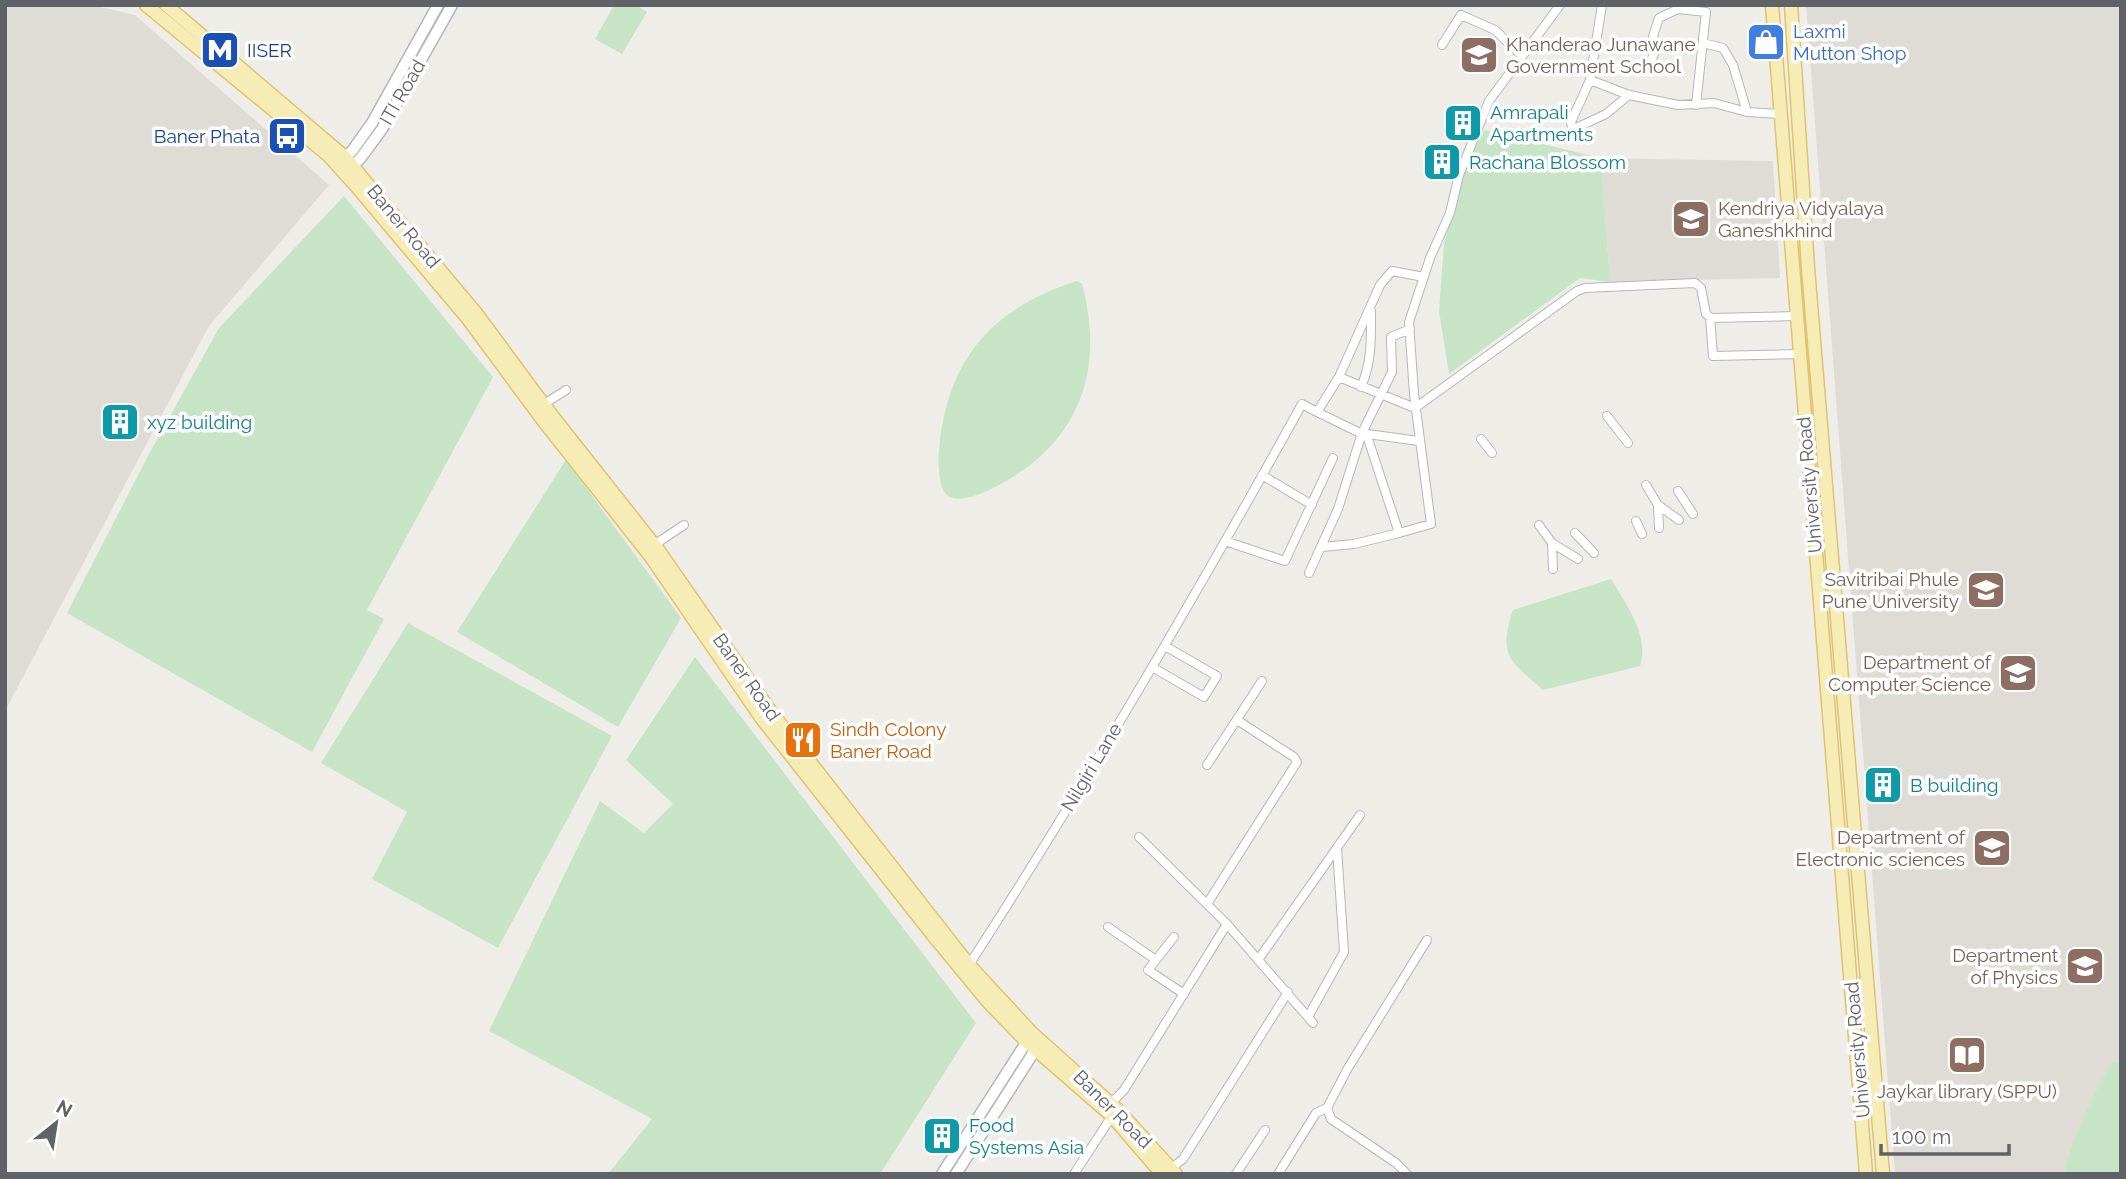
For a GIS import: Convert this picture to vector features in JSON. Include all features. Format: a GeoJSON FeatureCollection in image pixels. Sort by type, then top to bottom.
{"type":"FeatureCollection","features":[{"type":"Feature","properties":{"kind":"main road"},"geometry":{"type":"LineString","coordinates":[[146,5],[345,165]]}},
{"type":"Feature","properties":{"kind":"main road"},"geometry":{"type":"LineString","coordinates":[[166,5],[345,165]]}},
{"type":"Feature","properties":{"kind":"main road","name":"ITI Road"},"geometry":{"type":"LineString","coordinates":[[345,165],[372,123],[438,5]]}},
{"type":"Feature","properties":{"kind":"main road","name":"ITI Road"},"geometry":{"type":"LineString","coordinates":[[345,165],[382,129],[452,5]]}},
{"type":"Feature","properties":{"kind":"main road","name":"University Road"},"geometry":{"type":"LineString","coordinates":[[1772,5],[1866,1174]]}},
{"type":"Feature","properties":{"kind":"main road","name":"University Road"},"geometry":{"type":"LineString","coordinates":[[1791,5],[1809,281],[1883,1174]]}},
{"type":"Feature","properties":{"kind":"main road","name":"Baner Road"},"geometry":{"type":"LineString","coordinates":[[345,165],[476,313],[654,545],[779,732],[1034,1041]]}},
{"type":"Feature","properties":{"kind":"main road","name":"Baner Road"},"geometry":{"type":"LineString","coordinates":[[345,165],[468,319],[542,419],[651,557],[779,732],[953,960],[989,1003],[1111,1110],[1170,1172]]}},
{"type":"Feature","properties":{"kind":"main road"},"geometry":{"type":"LineString","coordinates":[[942,1174],[1034,1041]]}},
{"type":"Feature","properties":{"kind":"main road"},"geometry":{"type":"LineString","coordinates":[[956,1174],[1034,1041]]}},
{"type":"Feature","properties":{"kind":"street"},"geometry":{"type":"LineString","coordinates":[[1322,547],[1354,544],[1431,524],[1415,408],[1409,322],[1430,258],[1450,213],[1459,175],[1489,101],[1560,5]]}},
{"type":"Feature","properties":{"kind":"street"},"geometry":{"type":"LineString","coordinates":[[1602,5],[1590,80],[1571,122],[1574,128],[1606,114],[1629,95]]}},
{"type":"Feature","properties":{"kind":"street"},"geometry":{"type":"LineString","coordinates":[[1647,69],[1657,50],[1653,36],[1659,18],[1678,9],[1706,12],[1696,105]]}},
{"type":"Feature","properties":{"kind":"street"},"geometry":{"type":"LineString","coordinates":[[1442,45],[1461,15],[1495,30],[1522,56]]}},
{"type":"Feature","properties":{"kind":"street"},"geometry":{"type":"LineString","coordinates":[[1703,43],[1723,48],[1733,65],[1747,112]]}},
{"type":"Feature","properties":{"kind":"street"},"geometry":{"type":"LineString","coordinates":[[1590,80],[1629,95],[1678,105],[1714,103],[1747,112],[1780,114]]}},
{"type":"Feature","properties":{"kind":"street"},"geometry":{"type":"LineString","coordinates":[[1419,441],[1364,433],[1338,424],[1317,412],[1339,377],[1381,285],[1392,271],[1424,277]]}},
{"type":"Feature","properties":{"kind":"street"},"geometry":{"type":"LineString","coordinates":[[1415,408],[1581,289],[1697,284],[1701,288],[1706,312],[1710,317],[1713,356],[1799,354]]}},
{"type":"Feature","properties":{"kind":"street"},"geometry":{"type":"LineString","coordinates":[[1361,387],[1368,372],[1371,308]]}},
{"type":"Feature","properties":{"kind":"street"},"geometry":{"type":"LineString","coordinates":[[1710,317],[1796,316]]}},
{"type":"Feature","properties":{"kind":"street"},"geometry":{"type":"LineString","coordinates":[[1309,573],[1338,509],[1364,433],[1392,372],[1391,337],[1410,329]]}},
{"type":"Feature","properties":{"kind":"street"},"geometry":{"type":"LineString","coordinates":[[1339,377],[1415,408]]}},
{"type":"Feature","properties":{"kind":"street"},"geometry":{"type":"LineString","coordinates":[[544,404],[566,390]]}},
{"type":"Feature","properties":{"kind":"street","name":"Nilgiri Lane"},"geometry":{"type":"LineString","coordinates":[[969,965],[1165,646],[1302,404],[1317,412]]}},
{"type":"Feature","properties":{"kind":"street"},"geometry":{"type":"LineString","coordinates":[[1607,416],[1628,443]]}},
{"type":"Feature","properties":{"kind":"street"},"geometry":{"type":"LineString","coordinates":[[1364,433],[1399,533]]}},
{"type":"Feature","properties":{"kind":"street"},"geometry":{"type":"LineString","coordinates":[[1481,439],[1492,453]]}},
{"type":"Feature","properties":{"kind":"street"},"geometry":{"type":"LineString","coordinates":[[1225,541],[1285,561],[1333,458]]}},
{"type":"Feature","properties":{"kind":"street"},"geometry":{"type":"LineString","coordinates":[[1262,475],[1312,505]]}},
{"type":"Feature","properties":{"kind":"street"},"geometry":{"type":"LineString","coordinates":[[1646,485],[1658,505],[1679,520]]}},
{"type":"Feature","properties":{"kind":"street"},"geometry":{"type":"LineString","coordinates":[[1678,491],[1693,514]]}},
{"type":"Feature","properties":{"kind":"street"},"geometry":{"type":"LineString","coordinates":[[1658,505],[1659,528]]}},
{"type":"Feature","properties":{"kind":"street"},"geometry":{"type":"LineString","coordinates":[[1636,521],[1642,534]]}},
{"type":"Feature","properties":{"kind":"street"},"geometry":{"type":"LineString","coordinates":[[654,545],[684,525]]}},
{"type":"Feature","properties":{"kind":"street"},"geometry":{"type":"LineString","coordinates":[[1539,525],[1552,543],[1578,559]]}},
{"type":"Feature","properties":{"kind":"street"},"geometry":{"type":"LineString","coordinates":[[1575,533],[1594,553]]}},
{"type":"Feature","properties":{"kind":"street"},"geometry":{"type":"LineString","coordinates":[[1552,543],[1553,569]]}},
{"type":"Feature","properties":{"kind":"street"},"geometry":{"type":"LineString","coordinates":[[1152,667],[1204,697],[1217,676],[1165,646]]}},
{"type":"Feature","properties":{"kind":"street"},"geometry":{"type":"LineString","coordinates":[[1207,765],[1262,681]]}},
{"type":"Feature","properties":{"kind":"street"},"geometry":{"type":"LineString","coordinates":[[1207,904],[1297,762],[1294,757],[1237,720]]}},
{"type":"Feature","properties":{"kind":"street"},"geometry":{"type":"LineString","coordinates":[[1258,960],[1360,815]]}},
{"type":"Feature","properties":{"kind":"street"},"geometry":{"type":"LineString","coordinates":[[1139,837],[1227,924],[1310,1020],[1344,952],[1337,848]]}},
{"type":"Feature","properties":{"kind":"street"},"geometry":{"type":"LineString","coordinates":[[1074,1174],[1227,924]]}},
{"type":"Feature","properties":{"kind":"street"},"geometry":{"type":"LineString","coordinates":[[1108,927],[1156,960]]}},
{"type":"Feature","properties":{"kind":"street"},"geometry":{"type":"LineString","coordinates":[[1174,937],[1148,970],[1184,994]]}},
{"type":"Feature","properties":{"kind":"street"},"geometry":{"type":"LineString","coordinates":[[1280,1173],[1316,1114],[1326,1108],[1427,940]]}},
{"type":"Feature","properties":{"kind":"street"},"geometry":{"type":"LineString","coordinates":[[1170,1172],[1183,1159],[1288,992]]}},
{"type":"Feature","properties":{"kind":"street"},"geometry":{"type":"LineString","coordinates":[[1326,1108],[1331,1119],[1396,1163],[1407,1174]]}},
{"type":"Feature","properties":{"kind":"street"},"geometry":{"type":"LineString","coordinates":[[1236,1174],[1265,1129]]}},
{"type":"Feature","properties":{"kind":"shaded area"},"geometry":{"type":"Polygon","coordinates":[[[5,5],[92,5],[135,15],[329,185],[209,326],[5,711],[5,5]]]}},
{"type":"Feature","properties":{"kind":"shaded area","name":"Savitribai Phule Pune University"},"geometry":{"type":"Polygon","coordinates":[[[1806,5],[2121,5],[2121,1174],[1895,1174],[1806,5]]]}},
{"type":"Feature","properties":{"kind":"shaded area","name":"Kendriya Vidyalaya Ganeshkhind"},"geometry":{"type":"Polygon","coordinates":[[[1601,158],[1773,161],[1780,278],[1610,282],[1601,158]]]}},
{"type":"Feature","properties":{"kind":"green space"},"geometry":{"type":"Polygon","coordinates":[[[614,5],[636,5],[647,12],[622,54],[595,39],[614,5]]]}},
{"type":"Feature","properties":{"kind":"green space"},"geometry":{"type":"Polygon","coordinates":[[[1485,130],[1601,158],[1610,282],[1580,278],[1449,374],[1439,311],[1444,244],[1469,150],[1485,130]]]}},
{"type":"Feature","properties":{"kind":"green space"},"geometry":{"type":"Polygon","coordinates":[[[344,196],[493,377],[367,610],[384,619],[312,752],[67,613],[149,454],[219,328],[344,196]]]}},
{"type":"Feature","properties":{"kind":"green space"},"geometry":{"type":"Polygon","coordinates":[[[1077,281],[1082,284],[1089,317],[1090,348],[1087,377],[1078,404],[1065,428],[1046,451],[1022,471],[993,488],[964,498],[948,496],[940,481],[939,450],[952,389],[964,364],[979,342],[998,322],[1047,292],[1077,281]]]}},
{"type":"Feature","properties":{"kind":"green space"},"geometry":{"type":"Polygon","coordinates":[[[567,458],[681,618],[618,727],[457,632],[567,458]]]}},
{"type":"Feature","properties":{"kind":"green space"},"geometry":{"type":"Polygon","coordinates":[[[1611,579],[1639,632],[1642,643],[1640,666],[1543,690],[1515,664],[1507,648],[1513,610],[1611,579]]]}},
{"type":"Feature","properties":{"kind":"green space"},"geometry":{"type":"Polygon","coordinates":[[[408,623],[612,736],[498,948],[372,879],[407,812],[321,763],[408,623]]]}},
{"type":"Feature","properties":{"kind":"green space"},"geometry":{"type":"Polygon","coordinates":[[[695,657],[976,1023],[880,1174],[608,1174],[652,1119],[489,1031],[600,801],[644,833],[673,804],[626,760],[695,657]]]}},
{"type":"Feature","properties":{"kind":"green space"},"geometry":{"type":"Polygon","coordinates":[[[2112,1062],[2121,1063],[2121,1174],[2064,1174],[2078,1130],[2112,1062]]]}},
{"type":"Feature","properties":{"kind":"place","name":"Laxmi Mutton Shop"},"geometry":{"type":"Point","coordinates":[1766,42]}},
{"type":"Feature","properties":{"kind":"place","name":"IISER"},"geometry":{"type":"Point","coordinates":[220,50]}},
{"type":"Feature","properties":{"kind":"place","name":"Khanderao Junawane Government School"},"geometry":{"type":"Point","coordinates":[1479,55]}},
{"type":"Feature","properties":{"kind":"place","name":"Amrapali Apartments"},"geometry":{"type":"Point","coordinates":[1463,123]}},
{"type":"Feature","properties":{"kind":"place","name":"Baner Phata"},"geometry":{"type":"Point","coordinates":[287,136]}},
{"type":"Feature","properties":{"kind":"place","name":"Rachana Blossom"},"geometry":{"type":"Point","coordinates":[1442,162]}},
{"type":"Feature","properties":{"kind":"place","name":"Kendriya Vidyalaya Ganeshkhind"},"geometry":{"type":"Point","coordinates":[1691,219]}},
{"type":"Feature","properties":{"kind":"place","name":"xyz building"},"geometry":{"type":"Point","coordinates":[120,422]}},
{"type":"Feature","properties":{"kind":"place","name":"Savitribai Phule Pune University"},"geometry":{"type":"Point","coordinates":[1986,590]}},
{"type":"Feature","properties":{"kind":"place","name":"Department of Computer Science"},"geometry":{"type":"Point","coordinates":[2018,673]}},
{"type":"Feature","properties":{"kind":"place","name":"Sindh Colony Baner Road"},"geometry":{"type":"Point","coordinates":[803,740]}},
{"type":"Feature","properties":{"kind":"place","name":"B building"},"geometry":{"type":"Point","coordinates":[1883,785]}},
{"type":"Feature","properties":{"kind":"place","name":"Department of Electronic sciences"},"geometry":{"type":"Point","coordinates":[1992,848]}},
{"type":"Feature","properties":{"kind":"place","name":"Department of Physics"},"geometry":{"type":"Point","coordinates":[2085,966]}},
{"type":"Feature","properties":{"kind":"place","name":"Jaykar library (SPPU)"},"geometry":{"type":"Point","coordinates":[1967,1055]}},
{"type":"Feature","properties":{"kind":"place","name":"Food Systems Asia"},"geometry":{"type":"Point","coordinates":[942,1136]}}]}
